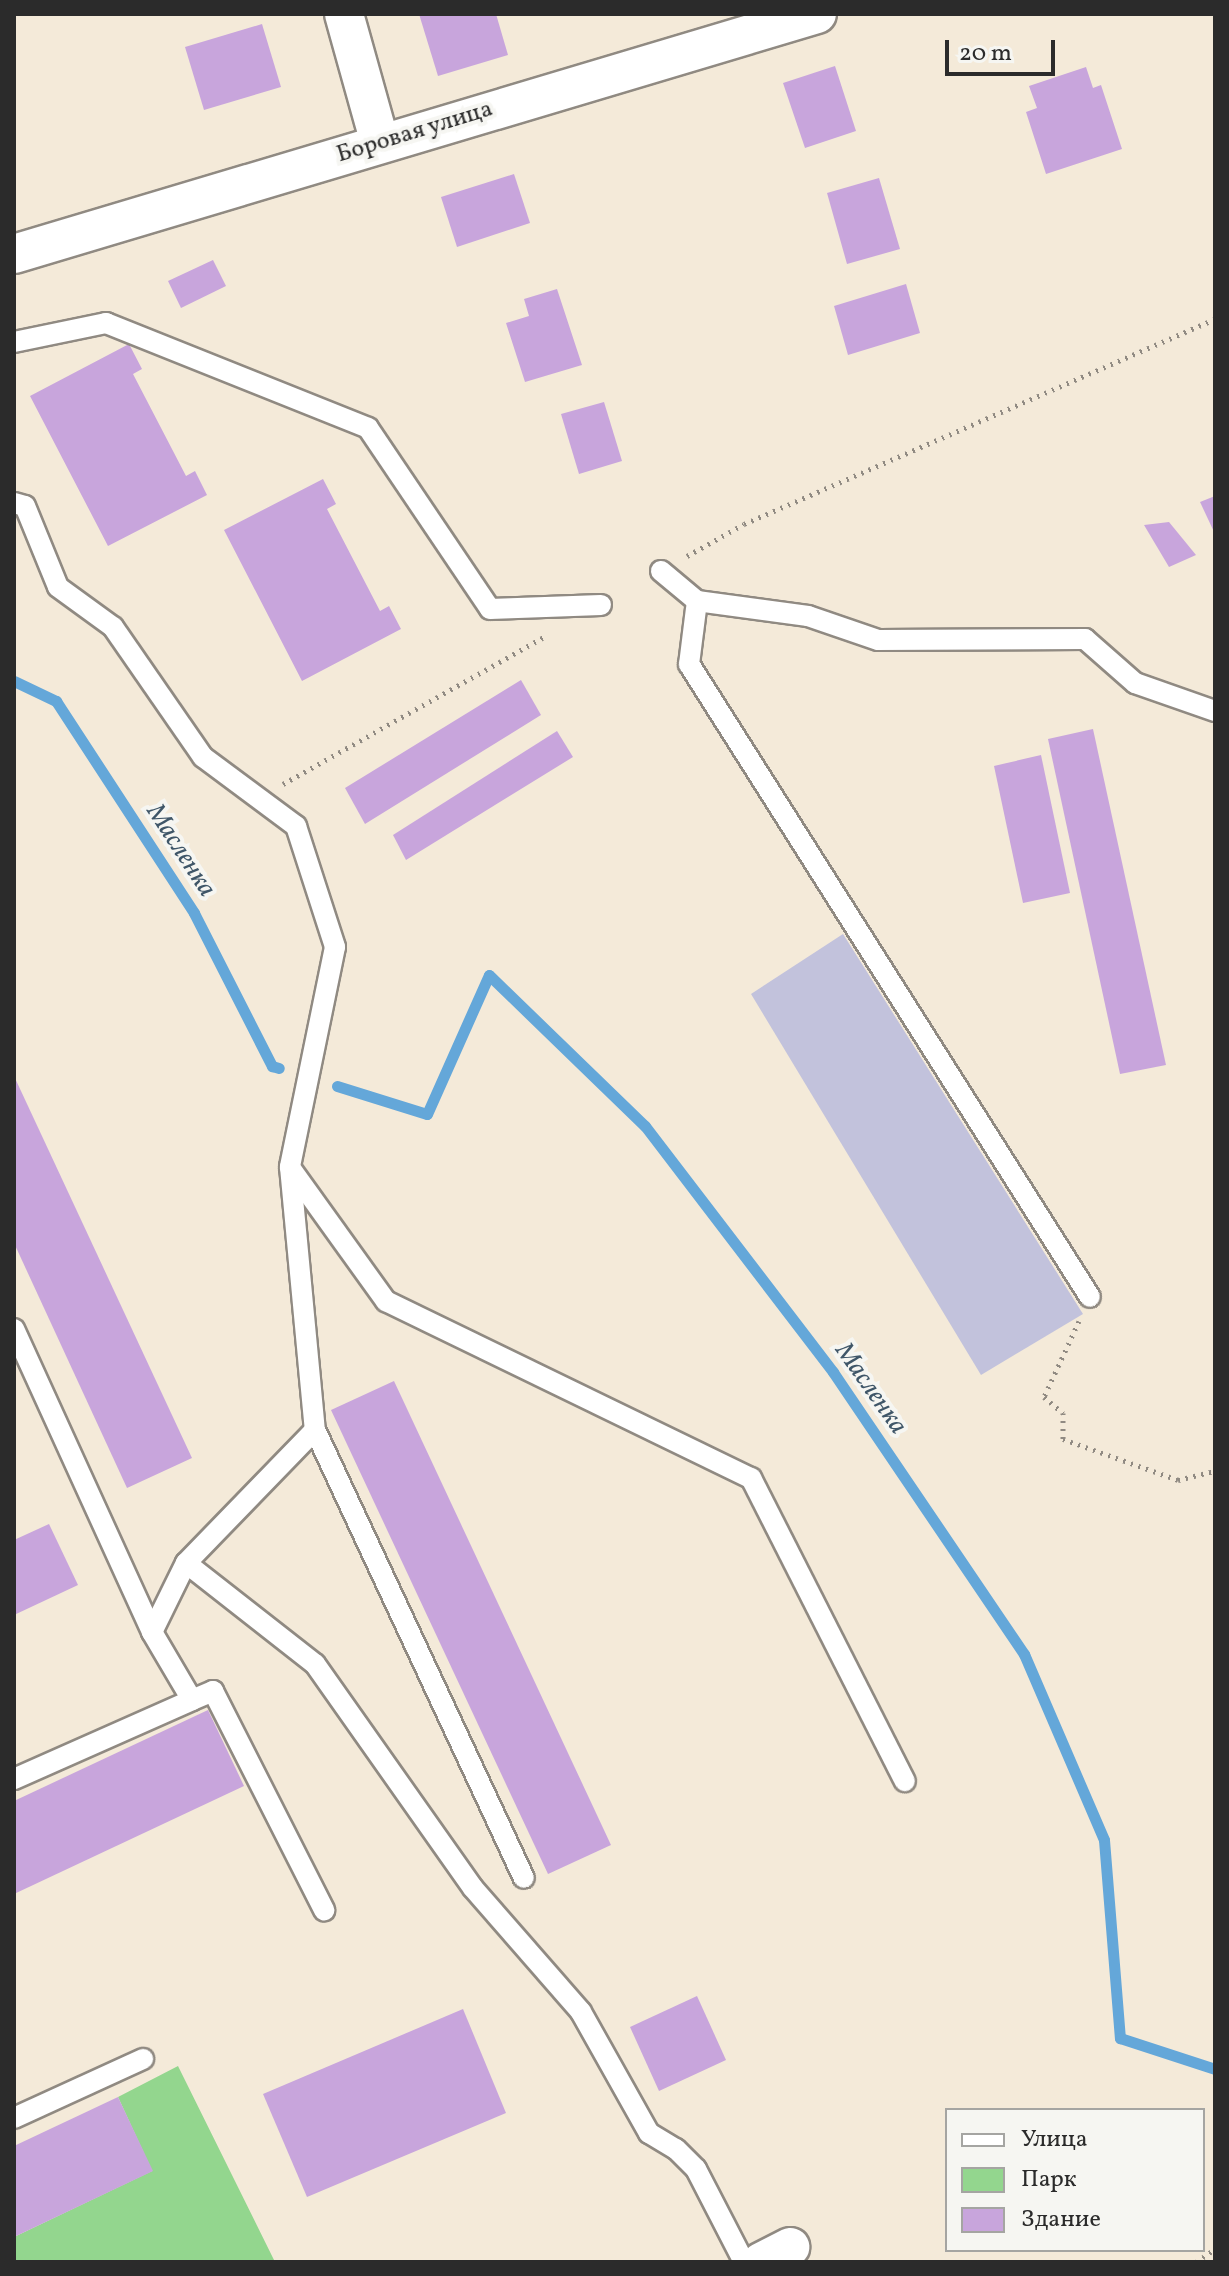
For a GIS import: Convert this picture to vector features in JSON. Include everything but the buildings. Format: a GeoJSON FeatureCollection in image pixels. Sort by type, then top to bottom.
{"type":"FeatureCollection","features":[{"type":"Feature","properties":{"kind":"street"},"geometry":{"type":"LineString","coordinates":[[344,14],[380,143]]}},
{"type":"Feature","properties":{"kind":"street","name":"Боровая улица"},"geometry":{"type":"LineString","coordinates":[[14,254],[817,14]]}},
{"type":"Feature","properties":{"kind":"lane"},"geometry":{"type":"LineString","coordinates":[[14,342],[106,323],[368,428],[490,609],[601,605]]}},
{"type":"Feature","properties":{"kind":"lane"},"geometry":{"type":"LineString","coordinates":[[14,503],[25,506],[58,587],[113,627],[203,757],[296,826],[335,947],[290,1167],[315,1430],[524,1878]]}},
{"type":"Feature","properties":{"kind":"lane"},"geometry":{"type":"LineString","coordinates":[[661,571],[697,601],[808,616],[878,640],[1085,639],[1135,683],[1215,711]]}},
{"type":"Feature","properties":{"kind":"lane"},"geometry":{"type":"LineString","coordinates":[[697,601],[689,664],[1090,1297]]}},
{"type":"Feature","properties":{"kind":"lane"},"geometry":{"type":"LineString","coordinates":[[290,1167],[386,1301],[751,1478],[905,1781]]}},
{"type":"Feature","properties":{"kind":"lane"},"geometry":{"type":"LineString","coordinates":[[14,1329],[152,1632],[192,1700]]}},
{"type":"Feature","properties":{"kind":"lane"},"geometry":{"type":"LineString","coordinates":[[152,1632],[186,1563],[315,1430]]}},
{"type":"Feature","properties":{"kind":"lane"},"geometry":{"type":"LineString","coordinates":[[186,1563],[315,1664],[473,1888],[581,2012],[649,2133],[676,2149],[696,2169],[744,2262]]}},
{"type":"Feature","properties":{"kind":"lane"},"geometry":{"type":"LineString","coordinates":[[14,1779],[213,1691],[324,1910]]}},
{"type":"Feature","properties":{"kind":"lane"},"geometry":{"type":"LineString","coordinates":[[14,2118],[143,2059]]}},
{"type":"Feature","properties":{"kind":"path"},"geometry":{"type":"LineString","coordinates":[[661,571],[744,524],[1215,319]]}},
{"type":"Feature","properties":{"kind":"path"},"geometry":{"type":"LineString","coordinates":[[258,799],[601,605]]}},
{"type":"Feature","properties":{"kind":"path"},"geometry":{"type":"LineString","coordinates":[[1090,1297],[1044,1397],[1063,1413],[1063,1439],[1178,1480],[1215,1471]]}},
{"type":"Feature","properties":{"kind":"path"},"geometry":{"type":"LineString","coordinates":[[1196,2262],[1215,2249]]}},
{"type":"Feature","properties":{"kind":"shaded area"},"geometry":{"type":"Polygon","coordinates":[[[843,934],[1083,1314],[981,1375],[751,994],[843,934]]]}},
{"type":"Feature","properties":{"kind":"green space"},"geometry":{"type":"Polygon","coordinates":[[[178,2066],[275,2262],[14,2262],[14,2237],[152,2171],[118,2097],[178,2066]]]}},
{"type":"Feature","properties":{"kind":"waterway","name":"Масленка"},"geometry":{"type":"LineString","coordinates":[[14,681],[56,701],[194,913],[272,1066],[279,1068]]}},
{"type":"Feature","properties":{"kind":"waterway","name":"Масленка"},"geometry":{"type":"LineString","coordinates":[[337,1086],[427,1114],[489,975],[645,1126],[833,1372],[1024,1654],[1104,1840],[1120,2038],[1215,2069]]}}]}
